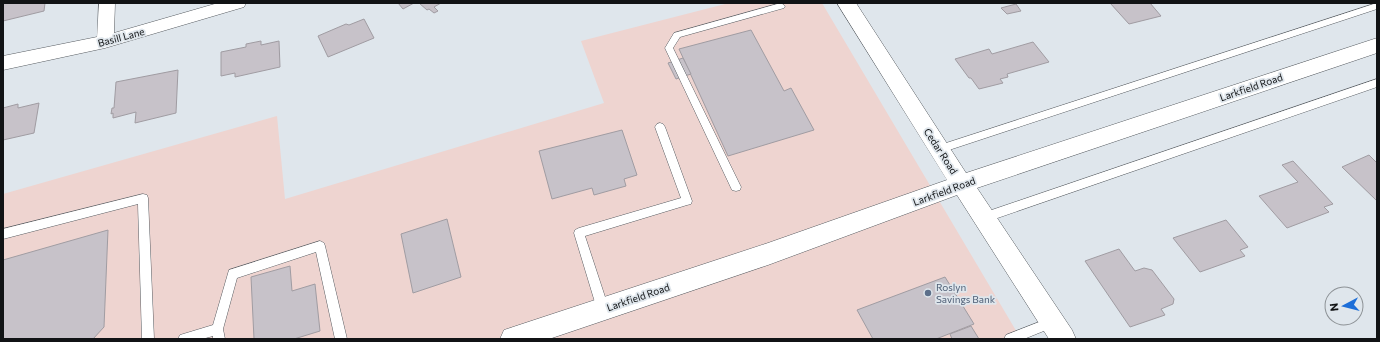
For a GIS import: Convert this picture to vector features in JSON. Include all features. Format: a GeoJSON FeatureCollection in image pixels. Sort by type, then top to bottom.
{"type":"FeatureCollection","features":[{"type":"Feature","properties":{"kind":"main road","name":"Cedar Road"},"geometry":{"type":"LineString","coordinates":[[846,3],[961,184],[1058,331]]}},
{"type":"Feature","properties":{"kind":"main road","name":"Larkfield Road"},"geometry":{"type":"LineString","coordinates":[[512,339],[768,254],[961,184],[1377,45]]}},
{"type":"Feature","properties":{"kind":"street"},"geometry":{"type":"LineString","coordinates":[[105,42],[106,3]]}},
{"type":"Feature","properties":{"kind":"street","name":"Basill Lane"},"geometry":{"type":"LineString","coordinates":[[3,63],[105,42],[238,3]]}},
{"type":"Feature","properties":{"kind":"lane"},"geometry":{"type":"LineString","coordinates":[[736,187],[669,48],[672,41],[677,36],[781,6]]}},
{"type":"Feature","properties":{"kind":"lane"},"geometry":{"type":"LineString","coordinates":[[940,149],[1377,6]]}},
{"type":"Feature","properties":{"kind":"lane"},"geometry":{"type":"LineString","coordinates":[[983,218],[1377,83]]}},
{"type":"Feature","properties":{"kind":"lane"},"geometry":{"type":"LineString","coordinates":[[603,309],[579,233],[687,201],[660,127]]}},
{"type":"Feature","properties":{"kind":"lane"},"geometry":{"type":"LineString","coordinates":[[3,234],[143,198],[148,339]]}},
{"type":"Feature","properties":{"kind":"lane"},"geometry":{"type":"LineString","coordinates":[[184,339],[218,334],[233,274],[320,246],[341,339]]}},
{"type":"Feature","properties":{"kind":"lane"},"geometry":{"type":"LineString","coordinates":[[1010,339],[1058,331]]}},
{"type":"Feature","properties":{"kind":"shaded area"},"geometry":{"type":"Polygon","coordinates":[[[729,3],[822,3],[1021,339],[3,339],[3,194],[277,116],[285,199],[604,103],[581,41],[729,3]]]}},
{"type":"Feature","properties":{"kind":"building"},"geometry":{"type":"Polygon","coordinates":[[[3,3],[45,3],[44,11],[3,21],[3,3]]]}},
{"type":"Feature","properties":{"kind":"building"},"geometry":{"type":"Polygon","coordinates":[[[398,3],[414,3],[403,9],[398,3]]]}},
{"type":"Feature","properties":{"kind":"building"},"geometry":{"type":"Polygon","coordinates":[[[419,3],[441,3],[434,7],[438,11],[434,13],[429,9],[427,10],[419,3]]]}},
{"type":"Feature","properties":{"kind":"building"},"geometry":{"type":"Polygon","coordinates":[[[1110,3],[1150,3],[1161,16],[1129,24],[1110,3]]]}},
{"type":"Feature","properties":{"kind":"building"},"geometry":{"type":"Polygon","coordinates":[[[1016,4],[1021,11],[1007,14],[1001,8],[1016,4]]]}},
{"type":"Feature","properties":{"kind":"building"},"geometry":{"type":"Polygon","coordinates":[[[364,19],[374,38],[328,57],[318,36],[346,24],[349,25],[364,19]]]}},
{"type":"Feature","properties":{"kind":"building"},"geometry":{"type":"Polygon","coordinates":[[[751,30],[784,91],[791,88],[814,130],[728,156],[679,49],[751,30]]]}},
{"type":"Feature","properties":{"kind":"building"},"geometry":{"type":"Polygon","coordinates":[[[261,41],[261,45],[279,41],[280,67],[235,77],[235,73],[221,76],[221,52],[246,47],[246,44],[261,41]]]}},
{"type":"Feature","properties":{"kind":"building"},"geometry":{"type":"Polygon","coordinates":[[[1033,42],[1049,62],[1007,74],[1008,77],[1000,79],[1003,83],[979,89],[955,59],[989,49],[992,54],[1033,42]]]}},
{"type":"Feature","properties":{"kind":"building"},"geometry":{"type":"Polygon","coordinates":[[[683,58],[691,74],[676,79],[668,63],[683,58]]]}},
{"type":"Feature","properties":{"kind":"building"},"geometry":{"type":"Polygon","coordinates":[[[178,70],[176,113],[135,123],[136,112],[113,118],[113,113],[111,114],[112,108],[114,108],[116,82],[178,70]]]}},
{"type":"Feature","properties":{"kind":"building"},"geometry":{"type":"Polygon","coordinates":[[[39,103],[34,133],[3,140],[3,108],[18,104],[18,108],[39,103]]]}},
{"type":"Feature","properties":{"kind":"building"},"geometry":{"type":"Polygon","coordinates":[[[622,130],[637,175],[624,179],[626,186],[594,195],[592,188],[552,199],[539,151],[622,130]]]}},
{"type":"Feature","properties":{"kind":"building"},"geometry":{"type":"Polygon","coordinates":[[[1369,155],[1377,163],[1377,201],[1342,167],[1369,155]]]}},
{"type":"Feature","properties":{"kind":"building"},"geometry":{"type":"Polygon","coordinates":[[[1293,161],[1333,204],[1324,207],[1329,212],[1287,228],[1259,196],[1298,182],[1282,165],[1293,161]]]}},
{"type":"Feature","properties":{"kind":"building"},"geometry":{"type":"Polygon","coordinates":[[[447,219],[461,277],[413,293],[401,234],[447,219]]]}},
{"type":"Feature","properties":{"kind":"building"},"geometry":{"type":"Polygon","coordinates":[[[1226,220],[1248,247],[1240,250],[1245,256],[1200,272],[1173,238],[1226,220]]]}},
{"type":"Feature","properties":{"kind":"building"},"geometry":{"type":"Polygon","coordinates":[[[108,230],[104,327],[93,339],[3,339],[3,260],[108,230]]]}},
{"type":"Feature","properties":{"kind":"building"},"geometry":{"type":"Polygon","coordinates":[[[1119,249],[1135,271],[1144,268],[1152,270],[1174,299],[1173,304],[1161,309],[1165,315],[1130,327],[1085,261],[1119,249]]]}},
{"type":"Feature","properties":{"kind":"building"},"geometry":{"type":"Polygon","coordinates":[[[290,266],[292,291],[315,284],[320,331],[294,339],[254,339],[251,277],[290,266]]]}},
{"type":"Feature","properties":{"kind":"building","name":"Roslyn Savings Bank"},"geometry":{"type":"Polygon","coordinates":[[[945,277],[974,324],[936,339],[873,339],[857,310],[945,277]]]}},
{"type":"Feature","properties":{"kind":"building"},"geometry":{"type":"Polygon","coordinates":[[[971,326],[979,339],[952,339],[950,334],[971,326]]]}},
{"type":"Feature","properties":{"kind":"place","name":"Roslyn Savings Bank"},"geometry":{"type":"Point","coordinates":[928,293]}}]}
